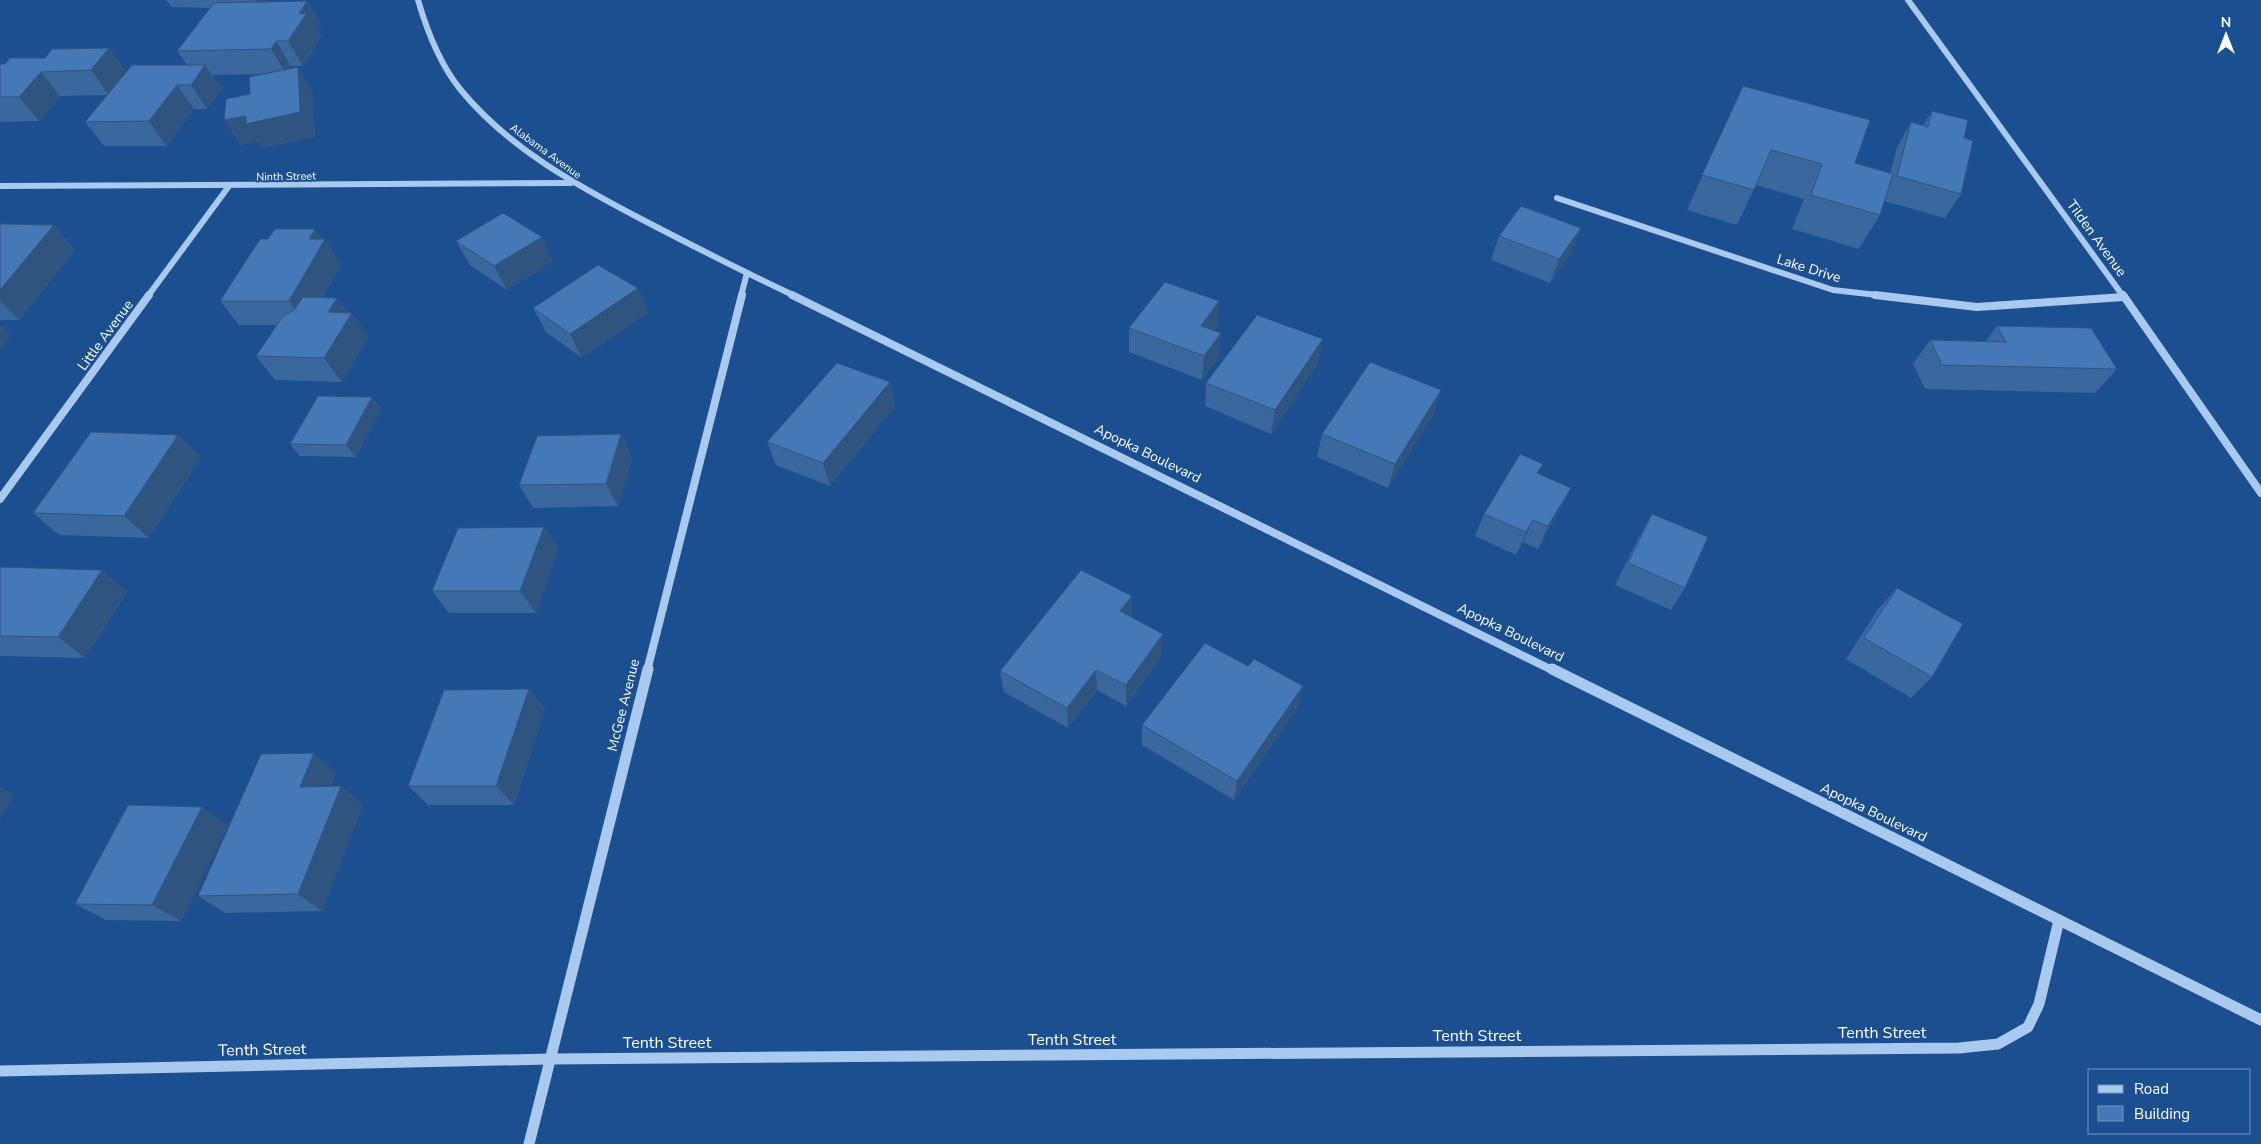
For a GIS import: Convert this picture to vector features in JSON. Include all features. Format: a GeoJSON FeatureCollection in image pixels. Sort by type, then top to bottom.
{"type":"FeatureCollection","features":[{"type":"Feature","properties":{"kind":"street","name":"Alabama Avenue"},"geometry":{"type":"LineString","coordinates":[[418,0],[425,26],[439,58],[459,88],[500,129],[571,183],[747,273]]}},
{"type":"Feature","properties":{"kind":"street","name":"Tilden Avenue"},"geometry":{"type":"LineString","coordinates":[[1908,0],[2124,297],[2261,493]]}},
{"type":"Feature","properties":{"kind":"street","name":"Ninth Street"},"geometry":{"type":"LineString","coordinates":[[0,186],[571,183]]}},
{"type":"Feature","properties":{"kind":"street","name":"Little Avenue"},"geometry":{"type":"LineString","coordinates":[[0,499],[229,186]]}},
{"type":"Feature","properties":{"kind":"street","name":"Lake Drive"},"geometry":{"type":"LineString","coordinates":[[1558,198],[1833,290],[1977,307],[2124,297]]}},
{"type":"Feature","properties":{"kind":"street","name":"Apopka Boulevard"},"geometry":{"type":"LineString","coordinates":[[747,273],[2261,1020]]}},
{"type":"Feature","properties":{"kind":"street","name":"McGee Avenue"},"geometry":{"type":"LineString","coordinates":[[529,1144],[747,273]]}},
{"type":"Feature","properties":{"kind":"street","name":"Tenth Street"},"geometry":{"type":"LineString","coordinates":[[0,1071],[550,1060],[1959,1048],[1998,1044],[2028,1027],[2039,1004],[2059,920]]}},
{"type":"Feature","properties":{"kind":"building"},"geometry":{"type":"Polygon","coordinates":[[[307,1],[299,14],[307,13],[288,41],[276,41],[271,49],[177,51],[214,3],[307,1]]]}},
{"type":"Feature","properties":{"kind":"building"},"geometry":{"type":"Polygon","coordinates":[[[109,48],[91,70],[41,72],[19,97],[0,97],[0,64],[5,64],[10,58],[45,58],[52,49],[109,48]]]}},
{"type":"Feature","properties":{"kind":"building"},"geometry":{"type":"Polygon","coordinates":[[[132,65],[205,65],[191,85],[177,85],[149,121],[85,122],[132,65]]]}},
{"type":"Feature","properties":{"kind":"building"},"geometry":{"type":"Polygon","coordinates":[[[298,67],[300,112],[246,124],[246,116],[224,120],[226,99],[250,94],[249,77],[298,67]]]}},
{"type":"Feature","properties":{"kind":"building"},"geometry":{"type":"Polygon","coordinates":[[[1743,86],[1870,120],[1855,163],[1893,174],[1880,215],[1811,195],[1822,164],[1771,150],[1754,190],[1702,175],[1743,86]]]}},
{"type":"Feature","properties":{"kind":"building"},"geometry":{"type":"Polygon","coordinates":[[[1932,111],[1968,120],[1964,138],[1973,141],[1961,194],[1897,176],[1911,122],[1928,127],[1932,111]]]}},
{"type":"Feature","properties":{"kind":"building"},"geometry":{"type":"Polygon","coordinates":[[[1521,206],[1581,228],[1559,259],[1499,236],[1521,206]]]}},
{"type":"Feature","properties":{"kind":"building"},"geometry":{"type":"Polygon","coordinates":[[[503,213],[542,237],[494,266],[456,241],[503,213]]]}},
{"type":"Feature","properties":{"kind":"building"},"geometry":{"type":"Polygon","coordinates":[[[0,224],[54,225],[0,290],[0,224]]]}},
{"type":"Feature","properties":{"kind":"building"},"geometry":{"type":"Polygon","coordinates":[[[275,229],[315,229],[309,239],[325,239],[289,301],[220,301],[260,239],[268,239],[275,229]]]}},
{"type":"Feature","properties":{"kind":"building"},"geometry":{"type":"Polygon","coordinates":[[[598,265],[638,288],[570,334],[533,308],[598,265]]]}},
{"type":"Feature","properties":{"kind":"building"},"geometry":{"type":"Polygon","coordinates":[[[1165,282],[1219,301],[1201,326],[1221,333],[1204,356],[1129,328],[1165,282]]]}},
{"type":"Feature","properties":{"kind":"building"},"geometry":{"type":"Polygon","coordinates":[[[303,297],[337,298],[328,312],[352,313],[324,358],[256,356],[283,316],[294,310],[303,297]]]}},
{"type":"Feature","properties":{"kind":"building"},"geometry":{"type":"Polygon","coordinates":[[[1257,315],[1323,339],[1275,410],[1206,383],[1257,315]]]}},
{"type":"Feature","properties":{"kind":"building"},"geometry":{"type":"Polygon","coordinates":[[[1997,326],[2091,328],[2117,369],[1942,365],[1930,340],[2006,342],[1997,326]]]}},
{"type":"Feature","properties":{"kind":"building"},"geometry":{"type":"Polygon","coordinates":[[[1370,362],[1441,390],[1395,464],[1322,434],[1370,362]]]}},
{"type":"Feature","properties":{"kind":"building"},"geometry":{"type":"Polygon","coordinates":[[[837,363],[890,382],[823,463],[767,442],[837,363]]]}},
{"type":"Feature","properties":{"kind":"building"},"geometry":{"type":"Polygon","coordinates":[[[318,396],[372,397],[346,445],[290,444],[318,396]]]}},
{"type":"Feature","properties":{"kind":"building"},"geometry":{"type":"Polygon","coordinates":[[[91,432],[178,435],[124,516],[33,513],[91,432]]]}},
{"type":"Feature","properties":{"kind":"building"},"geometry":{"type":"Polygon","coordinates":[[[621,434],[606,484],[519,485],[537,436],[621,434]]]}},
{"type":"Feature","properties":{"kind":"building"},"geometry":{"type":"Polygon","coordinates":[[[1520,454],[1543,464],[1537,473],[1571,488],[1548,526],[1533,520],[1526,532],[1484,514],[1520,454]]]}},
{"type":"Feature","properties":{"kind":"building"},"geometry":{"type":"Polygon","coordinates":[[[1652,514],[1708,537],[1685,588],[1628,563],[1652,514]]]}},
{"type":"Feature","properties":{"kind":"building"},"geometry":{"type":"Polygon","coordinates":[[[544,527],[520,591],[432,591],[458,528],[544,527]]]}},
{"type":"Feature","properties":{"kind":"building"},"geometry":{"type":"Polygon","coordinates":[[[0,567],[102,570],[58,637],[0,636],[0,567]]]}},
{"type":"Feature","properties":{"kind":"building"},"geometry":{"type":"Polygon","coordinates":[[[1081,570],[1132,596],[1120,611],[1163,634],[1126,685],[1096,670],[1067,708],[1000,671],[1081,570]]]}},
{"type":"Feature","properties":{"kind":"building"},"geometry":{"type":"Polygon","coordinates":[[[1897,588],[1963,624],[1932,677],[1864,638],[1897,588]]]}},
{"type":"Feature","properties":{"kind":"building"},"geometry":{"type":"Polygon","coordinates":[[[1205,643],[1248,666],[1254,659],[1303,686],[1237,781],[1142,725],[1205,643]]]}},
{"type":"Feature","properties":{"kind":"building"},"geometry":{"type":"Polygon","coordinates":[[[529,689],[496,786],[408,786],[444,690],[529,689]]]}},
{"type":"Feature","properties":{"kind":"building"},"geometry":{"type":"Polygon","coordinates":[[[314,753],[300,787],[341,786],[298,894],[198,896],[261,754],[314,753]]]}},
{"type":"Feature","properties":{"kind":"building"},"geometry":{"type":"Polygon","coordinates":[[[128,805],[202,807],[152,905],[75,904],[128,805]]]}}]}
